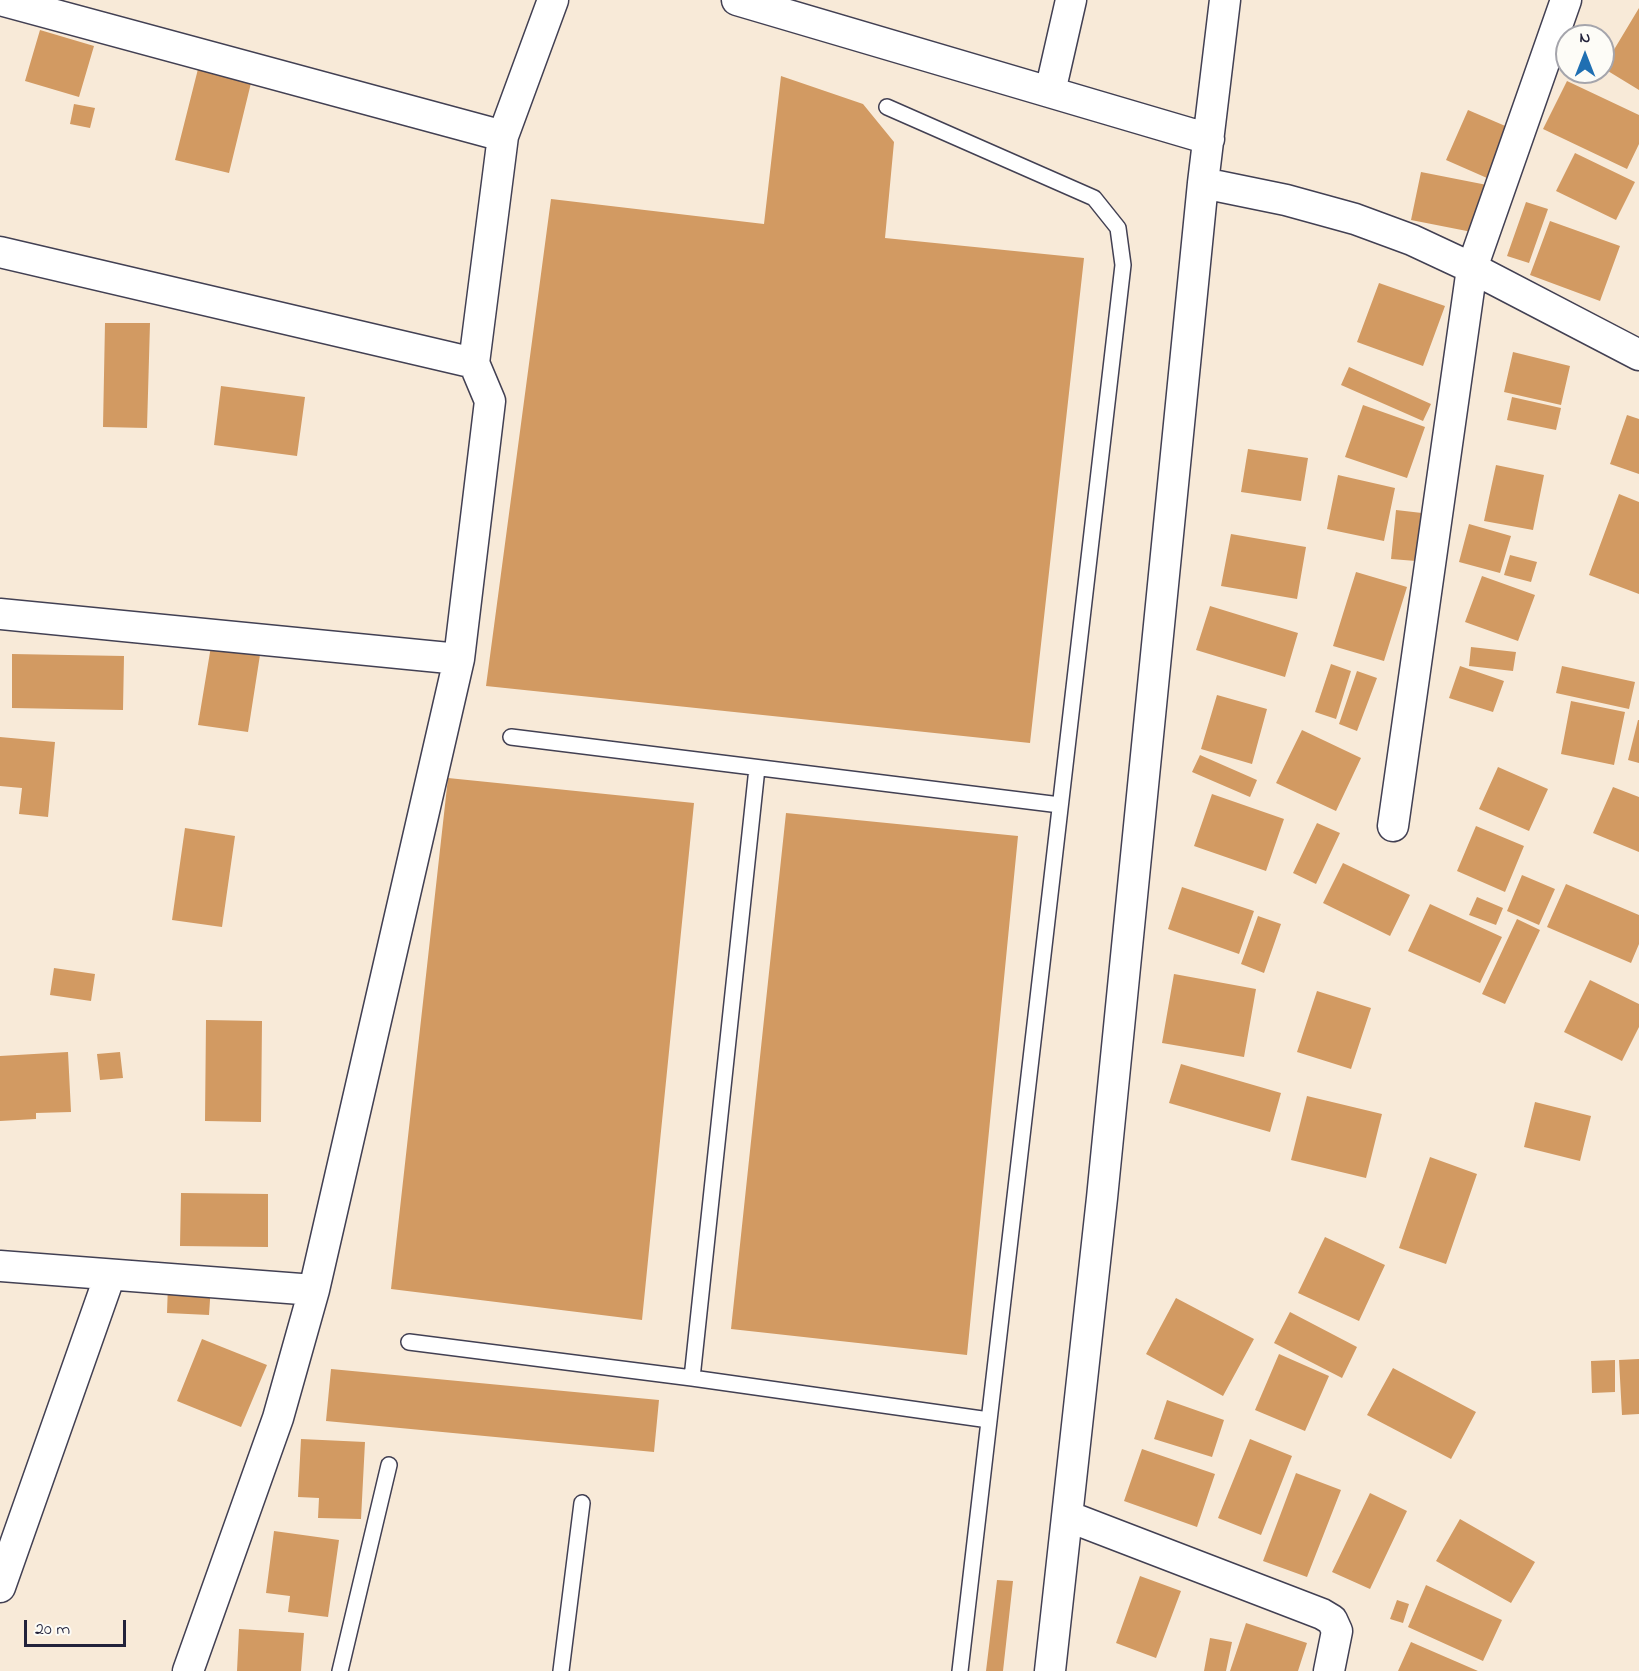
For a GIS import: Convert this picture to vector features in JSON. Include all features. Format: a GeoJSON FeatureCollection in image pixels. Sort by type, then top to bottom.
{"type":"FeatureCollection","features":[{"type":"Feature","properties":{"kind":"street"},"geometry":{"type":"LineString","coordinates":[[0,0],[503,136]]}},
{"type":"Feature","properties":{"kind":"street"},"geometry":{"type":"LineString","coordinates":[[188,1671],[278,1418],[314,1290],[459,658],[490,401],[474,363],[503,136],[553,0]]}},
{"type":"Feature","properties":{"kind":"street"},"geometry":{"type":"LineString","coordinates":[[737,0],[1209,139]]}},
{"type":"Feature","properties":{"kind":"street"},"geometry":{"type":"LineString","coordinates":[[1050,92],[1071,0]]}},
{"type":"Feature","properties":{"kind":"street"},"geometry":{"type":"LineString","coordinates":[[1050,1671],[1102,1198],[1203,183],[1225,0]]}},
{"type":"Feature","properties":{"kind":"street"},"geometry":{"type":"LineString","coordinates":[[1392,826],[1472,268],[1566,0]]}},
{"type":"Feature","properties":{"kind":"street"},"geometry":{"type":"LineString","coordinates":[[1203,183],[1286,200],[1355,219],[1472,268],[1639,355]]}},
{"type":"Feature","properties":{"kind":"street"},"geometry":{"type":"LineString","coordinates":[[0,252],[474,363]]}},
{"type":"Feature","properties":{"kind":"street"},"geometry":{"type":"LineString","coordinates":[[0,614],[459,658]]}},
{"type":"Feature","properties":{"kind":"street"},"geometry":{"type":"LineString","coordinates":[[0,1266],[314,1290]]}},
{"type":"Feature","properties":{"kind":"street"},"geometry":{"type":"LineString","coordinates":[[0,1587],[110,1275]]}},
{"type":"Feature","properties":{"kind":"street"},"geometry":{"type":"LineString","coordinates":[[1067,1516],[1322,1614],[1332,1620],[1337,1631],[1329,1671]]}},
{"type":"Feature","properties":{"kind":"lane"},"geometry":{"type":"LineString","coordinates":[[887,107],[1094,198],[1118,228],[1123,265],[960,1671]]}},
{"type":"Feature","properties":{"kind":"lane"},"geometry":{"type":"LineString","coordinates":[[511,738],[1060,805]]}},
{"type":"Feature","properties":{"kind":"lane"},"geometry":{"type":"LineString","coordinates":[[692,1378],[757,768]]}},
{"type":"Feature","properties":{"kind":"lane"},"geometry":{"type":"LineString","coordinates":[[409,1342],[692,1378],[989,1420]]}},
{"type":"Feature","properties":{"kind":"lane"},"geometry":{"type":"LineString","coordinates":[[340,1671],[389,1465]]}},
{"type":"Feature","properties":{"kind":"lane"},"geometry":{"type":"LineString","coordinates":[[561,1671],[582,1503]]}},
{"type":"Feature","properties":{"kind":"building"},"geometry":{"type":"Polygon","coordinates":[[[1639,8],[1639,90],[1615,75],[1615,48],[1639,8]]]}},
{"type":"Feature","properties":{"kind":"building"},"geometry":{"type":"Polygon","coordinates":[[[40,30],[94,46],[79,97],[25,81],[40,30]]]}},
{"type":"Feature","properties":{"kind":"building"},"geometry":{"type":"Polygon","coordinates":[[[198,69],[251,83],[229,173],[175,160],[198,69]]]}},
{"type":"Feature","properties":{"kind":"building"},"geometry":{"type":"Polygon","coordinates":[[[781,76],[863,104],[894,142],[885,238],[1084,258],[1030,743],[486,686],[551,199],[764,224],[781,76]]]}},
{"type":"Feature","properties":{"kind":"building"},"geometry":{"type":"Polygon","coordinates":[[[1566,84],[1573,84],[1639,115],[1639,144],[1627,169],[1543,129],[1566,84]]]}},
{"type":"Feature","properties":{"kind":"building"},"geometry":{"type":"Polygon","coordinates":[[[74,104],[95,108],[90,128],[70,124],[74,104]]]}},
{"type":"Feature","properties":{"kind":"building"},"geometry":{"type":"Polygon","coordinates":[[[1468,110],[1510,128],[1487,178],[1446,160],[1468,110]]]}},
{"type":"Feature","properties":{"kind":"building"},"geometry":{"type":"Polygon","coordinates":[[[1575,153],[1635,182],[1616,220],[1556,191],[1575,153]]]}},
{"type":"Feature","properties":{"kind":"building"},"geometry":{"type":"Polygon","coordinates":[[[1421,172],[1487,185],[1477,233],[1411,220],[1421,172]]]}},
{"type":"Feature","properties":{"kind":"building"},"geometry":{"type":"Polygon","coordinates":[[[1526,202],[1548,209],[1529,263],[1507,256],[1526,202]]]}},
{"type":"Feature","properties":{"kind":"building"},"geometry":{"type":"Polygon","coordinates":[[[1550,221],[1620,246],[1600,301],[1530,275],[1550,221]]]}},
{"type":"Feature","properties":{"kind":"building"},"geometry":{"type":"Polygon","coordinates":[[[1379,283],[1445,306],[1423,366],[1357,342],[1379,283]]]}},
{"type":"Feature","properties":{"kind":"building"},"geometry":{"type":"Polygon","coordinates":[[[105,323],[150,323],[147,428],[103,427],[105,323]]]}},
{"type":"Feature","properties":{"kind":"building"},"geometry":{"type":"Polygon","coordinates":[[[1513,352],[1570,366],[1561,405],[1504,392],[1513,352]]]}},
{"type":"Feature","properties":{"kind":"building"},"geometry":{"type":"Polygon","coordinates":[[[1349,367],[1431,404],[1423,421],[1341,385],[1349,367]]]}},
{"type":"Feature","properties":{"kind":"building"},"geometry":{"type":"Polygon","coordinates":[[[221,386],[305,397],[297,456],[214,445],[221,386]]]}},
{"type":"Feature","properties":{"kind":"building"},"geometry":{"type":"Polygon","coordinates":[[[1512,397],[1561,408],[1556,430],[1507,420],[1512,397]]]}},
{"type":"Feature","properties":{"kind":"building"},"geometry":{"type":"Polygon","coordinates":[[[1363,405],[1425,427],[1407,478],[1345,457],[1363,405]]]}},
{"type":"Feature","properties":{"kind":"building"},"geometry":{"type":"Polygon","coordinates":[[[1627,415],[1639,419],[1639,474],[1610,464],[1627,415]]]}},
{"type":"Feature","properties":{"kind":"building"},"geometry":{"type":"Polygon","coordinates":[[[1248,449],[1308,458],[1301,501],[1241,492],[1248,449]]]}},
{"type":"Feature","properties":{"kind":"building"},"geometry":{"type":"Polygon","coordinates":[[[1496,465],[1544,475],[1533,530],[1484,521],[1496,465]]]}},
{"type":"Feature","properties":{"kind":"building"},"geometry":{"type":"Polygon","coordinates":[[[1338,475],[1395,488],[1384,541],[1327,529],[1338,475]]]}},
{"type":"Feature","properties":{"kind":"building"},"geometry":{"type":"Polygon","coordinates":[[[1619,494],[1639,502],[1639,594],[1589,575],[1619,494]]]}},
{"type":"Feature","properties":{"kind":"building"},"geometry":{"type":"Polygon","coordinates":[[[1396,510],[1422,513],[1416,561],[1391,559],[1396,510]]]}},
{"type":"Feature","properties":{"kind":"building"},"geometry":{"type":"Polygon","coordinates":[[[1469,524],[1511,536],[1500,573],[1459,562],[1469,524]]]}},
{"type":"Feature","properties":{"kind":"building"},"geometry":{"type":"Polygon","coordinates":[[[1231,534],[1306,547],[1297,599],[1221,586],[1231,534]]]}},
{"type":"Feature","properties":{"kind":"building"},"geometry":{"type":"Polygon","coordinates":[[[1510,555],[1537,562],[1531,582],[1504,575],[1510,555]]]}},
{"type":"Feature","properties":{"kind":"building"},"geometry":{"type":"Polygon","coordinates":[[[1356,572],[1407,587],[1384,661],[1333,646],[1356,572]]]}},
{"type":"Feature","properties":{"kind":"building"},"geometry":{"type":"Polygon","coordinates":[[[1482,576],[1535,595],[1518,641],[1465,622],[1482,576]]]}},
{"type":"Feature","properties":{"kind":"building"},"geometry":{"type":"Polygon","coordinates":[[[1210,606],[1298,633],[1285,677],[1196,650],[1210,606]]]}},
{"type":"Feature","properties":{"kind":"building"},"geometry":{"type":"Polygon","coordinates":[[[213,634],[262,642],[248,732],[198,725],[213,634]]]}},
{"type":"Feature","properties":{"kind":"building"},"geometry":{"type":"Polygon","coordinates":[[[1471,647],[1516,652],[1513,671],[1469,666],[1471,647]]]}},
{"type":"Feature","properties":{"kind":"building"},"geometry":{"type":"Polygon","coordinates":[[[12,654],[124,656],[123,710],[12,708],[12,654]]]}},
{"type":"Feature","properties":{"kind":"building"},"geometry":{"type":"Polygon","coordinates":[[[1331,664],[1351,671],[1336,719],[1315,712],[1331,664]]]}},
{"type":"Feature","properties":{"kind":"building"},"geometry":{"type":"Polygon","coordinates":[[[1460,666],[1504,681],[1493,712],[1449,698],[1460,666]]]}},
{"type":"Feature","properties":{"kind":"building"},"geometry":{"type":"Polygon","coordinates":[[[1562,666],[1635,682],[1629,709],[1556,693],[1562,666]]]}},
{"type":"Feature","properties":{"kind":"building"},"geometry":{"type":"Polygon","coordinates":[[[1357,671],[1377,678],[1357,731],[1339,724],[1357,671]]]}},
{"type":"Feature","properties":{"kind":"building"},"geometry":{"type":"Polygon","coordinates":[[[1217,695],[1267,709],[1252,764],[1201,749],[1217,695]]]}},
{"type":"Feature","properties":{"kind":"building"},"geometry":{"type":"Polygon","coordinates":[[[1571,701],[1625,712],[1614,765],[1561,754],[1571,701]]]}},
{"type":"Feature","properties":{"kind":"building"},"geometry":{"type":"Polygon","coordinates":[[[1639,720],[1639,763],[1628,760],[1639,720]]]}},
{"type":"Feature","properties":{"kind":"building"},"geometry":{"type":"Polygon","coordinates":[[[1302,730],[1361,758],[1336,811],[1276,783],[1302,730]]]}},
{"type":"Feature","properties":{"kind":"building"},"geometry":{"type":"Polygon","coordinates":[[[0,737],[55,742],[48,817],[19,814],[22,788],[0,786],[0,737]]]}},
{"type":"Feature","properties":{"kind":"building"},"geometry":{"type":"Polygon","coordinates":[[[1200,755],[1257,780],[1250,797],[1192,772],[1200,755]]]}},
{"type":"Feature","properties":{"kind":"building"},"geometry":{"type":"Polygon","coordinates":[[[1498,767],[1548,789],[1529,831],[1479,809],[1498,767]]]}},
{"type":"Feature","properties":{"kind":"building"},"geometry":{"type":"Polygon","coordinates":[[[448,778],[694,803],[642,1320],[391,1289],[448,778]]]}},
{"type":"Feature","properties":{"kind":"building"},"geometry":{"type":"Polygon","coordinates":[[[1613,787],[1639,797],[1639,852],[1593,833],[1613,787]]]}},
{"type":"Feature","properties":{"kind":"building"},"geometry":{"type":"Polygon","coordinates":[[[1212,794],[1284,819],[1266,871],[1194,846],[1212,794]]]}},
{"type":"Feature","properties":{"kind":"building"},"geometry":{"type":"Polygon","coordinates":[[[786,813],[1018,836],[967,1355],[731,1329],[786,813]]]}},
{"type":"Feature","properties":{"kind":"building"},"geometry":{"type":"Polygon","coordinates":[[[1317,823],[1340,833],[1316,884],[1293,873],[1317,823]]]}},
{"type":"Feature","properties":{"kind":"building"},"geometry":{"type":"Polygon","coordinates":[[[1476,826],[1524,846],[1505,892],[1457,871],[1476,826]]]}},
{"type":"Feature","properties":{"kind":"building"},"geometry":{"type":"Polygon","coordinates":[[[185,828],[235,836],[222,927],[172,920],[185,828]]]}},
{"type":"Feature","properties":{"kind":"building"},"geometry":{"type":"Polygon","coordinates":[[[1343,863],[1410,895],[1390,936],[1323,903],[1343,863]]]}},
{"type":"Feature","properties":{"kind":"building"},"geometry":{"type":"Polygon","coordinates":[[[1522,875],[1555,889],[1539,925],[1507,911],[1522,875]]]}},
{"type":"Feature","properties":{"kind":"building"},"geometry":{"type":"Polygon","coordinates":[[[1566,884],[1639,915],[1639,944],[1631,963],[1547,927],[1566,884]]]}},
{"type":"Feature","properties":{"kind":"building"},"geometry":{"type":"Polygon","coordinates":[[[1182,887],[1254,911],[1239,954],[1168,929],[1182,887]]]}},
{"type":"Feature","properties":{"kind":"building"},"geometry":{"type":"Polygon","coordinates":[[[1477,897],[1503,908],[1496,925],[1469,915],[1477,897]]]}},
{"type":"Feature","properties":{"kind":"building"},"geometry":{"type":"Polygon","coordinates":[[[1430,904],[1502,937],[1480,983],[1408,951],[1430,904]]]}},
{"type":"Feature","properties":{"kind":"building"},"geometry":{"type":"Polygon","coordinates":[[[1258,916],[1281,924],[1264,973],[1241,964],[1258,916]]]}},
{"type":"Feature","properties":{"kind":"building"},"geometry":{"type":"Polygon","coordinates":[[[1517,919],[1540,930],[1505,1004],[1482,994],[1517,919]]]}},
{"type":"Feature","properties":{"kind":"building"},"geometry":{"type":"Polygon","coordinates":[[[54,968],[95,974],[91,1001],[50,995],[54,968]]]}},
{"type":"Feature","properties":{"kind":"building"},"geometry":{"type":"Polygon","coordinates":[[[1174,974],[1256,989],[1244,1057],[1162,1043],[1174,974]]]}},
{"type":"Feature","properties":{"kind":"building"},"geometry":{"type":"Polygon","coordinates":[[[1590,980],[1639,1004],[1639,1027],[1622,1061],[1564,1032],[1590,980]]]}},
{"type":"Feature","properties":{"kind":"building"},"geometry":{"type":"Polygon","coordinates":[[[1317,991],[1371,1008],[1351,1069],[1297,1052],[1317,991]]]}},
{"type":"Feature","properties":{"kind":"building"},"geometry":{"type":"Polygon","coordinates":[[[206,1020],[262,1021],[261,1122],[205,1121],[206,1020]]]}},
{"type":"Feature","properties":{"kind":"building"},"geometry":{"type":"Polygon","coordinates":[[[68,1052],[71,1112],[36,1113],[36,1119],[0,1121],[0,1056],[68,1052]]]}},
{"type":"Feature","properties":{"kind":"building"},"geometry":{"type":"Polygon","coordinates":[[[120,1052],[123,1078],[100,1080],[97,1054],[120,1052]]]}},
{"type":"Feature","properties":{"kind":"building"},"geometry":{"type":"Polygon","coordinates":[[[1181,1064],[1281,1093],[1270,1132],[1169,1103],[1181,1064]]]}},
{"type":"Feature","properties":{"kind":"building"},"geometry":{"type":"Polygon","coordinates":[[[1307,1096],[1382,1114],[1366,1178],[1291,1160],[1307,1096]]]}},
{"type":"Feature","properties":{"kind":"building"},"geometry":{"type":"Polygon","coordinates":[[[1535,1102],[1591,1116],[1580,1161],[1524,1147],[1535,1102]]]}},
{"type":"Feature","properties":{"kind":"building"},"geometry":{"type":"Polygon","coordinates":[[[1430,1157],[1477,1174],[1446,1264],[1399,1248],[1430,1157]]]}},
{"type":"Feature","properties":{"kind":"building"},"geometry":{"type":"Polygon","coordinates":[[[181,1193],[268,1194],[268,1247],[180,1246],[181,1193]]]}},
{"type":"Feature","properties":{"kind":"building"},"geometry":{"type":"Polygon","coordinates":[[[1325,1237],[1385,1265],[1359,1321],[1298,1293],[1325,1237]]]}},
{"type":"Feature","properties":{"kind":"building"},"geometry":{"type":"Polygon","coordinates":[[[168,1284],[211,1285],[209,1315],[167,1313],[168,1284]]]}},
{"type":"Feature","properties":{"kind":"building"},"geometry":{"type":"Polygon","coordinates":[[[1176,1298],[1254,1339],[1223,1396],[1146,1354],[1176,1298]]]}},
{"type":"Feature","properties":{"kind":"building"},"geometry":{"type":"Polygon","coordinates":[[[1290,1312],[1357,1347],[1342,1378],[1274,1343],[1290,1312]]]}},
{"type":"Feature","properties":{"kind":"building"},"geometry":{"type":"Polygon","coordinates":[[[202,1339],[267,1365],[241,1427],[177,1401],[202,1339]]]}},
{"type":"Feature","properties":{"kind":"building"},"geometry":{"type":"Polygon","coordinates":[[[1279,1354],[1329,1376],[1305,1431],[1255,1410],[1279,1354]]]}},
{"type":"Feature","properties":{"kind":"building"},"geometry":{"type":"Polygon","coordinates":[[[1639,1359],[1639,1414],[1622,1415],[1619,1360],[1639,1359]]]}},
{"type":"Feature","properties":{"kind":"building"},"geometry":{"type":"Polygon","coordinates":[[[1615,1360],[1615,1392],[1592,1393],[1591,1361],[1615,1360]]]}},
{"type":"Feature","properties":{"kind":"building"},"geometry":{"type":"Polygon","coordinates":[[[1393,1368],[1476,1412],[1451,1459],[1367,1415],[1393,1368]]]}},
{"type":"Feature","properties":{"kind":"building"},"geometry":{"type":"Polygon","coordinates":[[[331,1369],[659,1400],[654,1452],[326,1421],[331,1369]]]}},
{"type":"Feature","properties":{"kind":"building"},"geometry":{"type":"Polygon","coordinates":[[[1167,1400],[1224,1420],[1212,1457],[1154,1439],[1167,1400]]]}},
{"type":"Feature","properties":{"kind":"building"},"geometry":{"type":"Polygon","coordinates":[[[301,1439],[365,1442],[361,1519],[318,1518],[319,1498],[298,1497],[301,1439]]]}},
{"type":"Feature","properties":{"kind":"building"},"geometry":{"type":"Polygon","coordinates":[[[1250,1439],[1292,1456],[1261,1535],[1218,1518],[1250,1439]]]}},
{"type":"Feature","properties":{"kind":"building"},"geometry":{"type":"Polygon","coordinates":[[[1142,1449],[1215,1474],[1197,1527],[1124,1501],[1142,1449]]]}},
{"type":"Feature","properties":{"kind":"building"},"geometry":{"type":"Polygon","coordinates":[[[1296,1473],[1341,1490],[1307,1577],[1263,1561],[1296,1473]]]}},
{"type":"Feature","properties":{"kind":"building"},"geometry":{"type":"Polygon","coordinates":[[[1370,1493],[1407,1511],[1370,1589],[1332,1572],[1370,1493]]]}},
{"type":"Feature","properties":{"kind":"building"},"geometry":{"type":"Polygon","coordinates":[[[1460,1519],[1535,1562],[1511,1603],[1436,1561],[1460,1519]]]}},
{"type":"Feature","properties":{"kind":"building"},"geometry":{"type":"Polygon","coordinates":[[[274,1531],[339,1540],[328,1617],[288,1612],[290,1596],[266,1593],[274,1531]]]}},
{"type":"Feature","properties":{"kind":"building"},"geometry":{"type":"Polygon","coordinates":[[[1140,1576],[1181,1591],[1156,1658],[1116,1643],[1140,1576]]]}},
{"type":"Feature","properties":{"kind":"building"},"geometry":{"type":"Polygon","coordinates":[[[997,1580],[1013,1581],[1003,1671],[986,1671],[997,1580]]]}},
{"type":"Feature","properties":{"kind":"building"},"geometry":{"type":"Polygon","coordinates":[[[1426,1585],[1502,1620],[1483,1661],[1408,1627],[1426,1585]]]}},
{"type":"Feature","properties":{"kind":"building"},"geometry":{"type":"Polygon","coordinates":[[[1397,1600],[1409,1604],[1403,1623],[1390,1619],[1397,1600]]]}},
{"type":"Feature","properties":{"kind":"building"},"geometry":{"type":"Polygon","coordinates":[[[1246,1623],[1307,1643],[1298,1671],[1230,1671],[1246,1623]]]}},
{"type":"Feature","properties":{"kind":"building"},"geometry":{"type":"Polygon","coordinates":[[[239,1629],[304,1633],[301,1671],[237,1671],[239,1629]]]}},
{"type":"Feature","properties":{"kind":"building"},"geometry":{"type":"Polygon","coordinates":[[[1210,1638],[1232,1642],[1226,1671],[1204,1671],[1210,1638]]]}},
{"type":"Feature","properties":{"kind":"building"},"geometry":{"type":"Polygon","coordinates":[[[1411,1642],[1478,1671],[1398,1671],[1411,1642]]]}}]}
